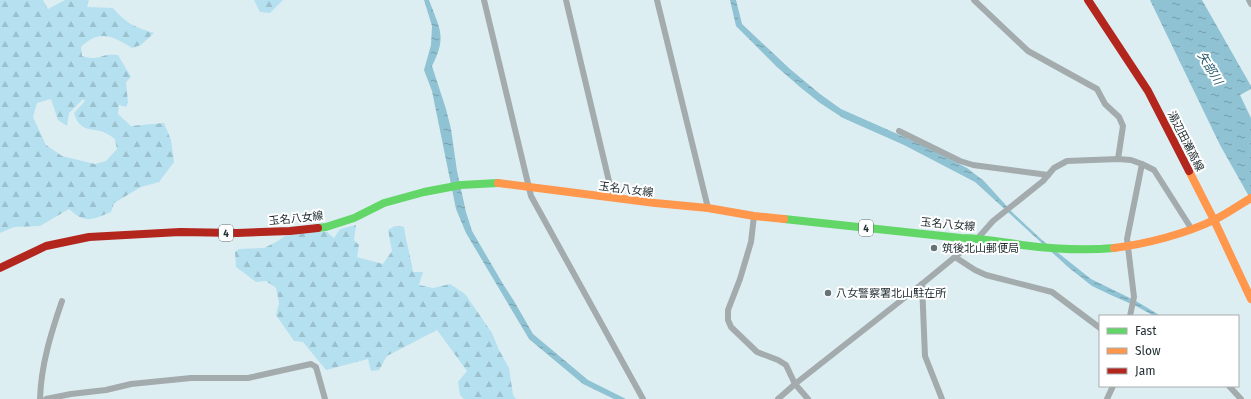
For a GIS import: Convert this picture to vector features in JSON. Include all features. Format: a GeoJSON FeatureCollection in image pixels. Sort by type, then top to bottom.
{"type":"FeatureCollection","features":[{"type":"Feature","properties":{"kind":"main road","name":"湯辺田瀬高線"},"geometry":{"type":"LineString","coordinates":[[1088,0],[1148,91],[1217,217],[1251,299]]}},
{"type":"Feature","properties":{"kind":"main road","name":"玉名八女線"},"geometry":{"type":"LineString","coordinates":[[0,268],[46,246],[89,237],[180,232],[237,233],[290,231],[326,227],[354,218],[384,203],[424,192],[461,185],[502,183],[613,198],[708,208],[754,216],[961,238],[978,238],[1058,249],[1092,250],[1150,242],[1191,228],[1217,217],[1251,198]]}},
{"type":"Feature","properties":{"kind":"street"},"geometry":{"type":"LineString","coordinates":[[484,0],[534,203],[643,399]]}},
{"type":"Feature","properties":{"kind":"street"},"geometry":{"type":"LineString","coordinates":[[566,0],[613,198]]}},
{"type":"Feature","properties":{"kind":"street"},"geometry":{"type":"LineString","coordinates":[[657,0],[708,208]]}},
{"type":"Feature","properties":{"kind":"street"},"geometry":{"type":"LineString","coordinates":[[974,0],[1028,51],[1097,89],[1105,104],[1119,117],[1123,126],[1118,159]]}},
{"type":"Feature","properties":{"kind":"street"},"geometry":{"type":"LineString","coordinates":[[1248,0],[1251,4]]}},
{"type":"Feature","properties":{"kind":"street"},"geometry":{"type":"LineString","coordinates":[[899,131],[960,161],[1048,175]]}},
{"type":"Feature","properties":{"kind":"street"},"geometry":{"type":"LineString","coordinates":[[778,399],[955,257],[978,238],[993,221],[1043,181],[1054,168],[1067,161],[1118,159],[1131,160],[1154,170],[1191,228]]}},
{"type":"Feature","properties":{"kind":"street"},"geometry":{"type":"LineString","coordinates":[[1132,315],[1134,297],[1127,239],[1142,164]]}},
{"type":"Feature","properties":{"kind":"street"},"geometry":{"type":"LineString","coordinates":[[754,216],[751,242],[740,279],[728,310],[728,320],[731,327],[757,352],[778,360],[786,365],[795,384],[808,399]]}},
{"type":"Feature","properties":{"kind":"street"},"geometry":{"type":"LineString","coordinates":[[955,257],[986,275],[1052,292],[1099,327]]}},
{"type":"Feature","properties":{"kind":"street"},"geometry":{"type":"LineString","coordinates":[[922,284],[925,356],[942,399]]}},
{"type":"Feature","properties":{"kind":"street"},"geometry":{"type":"LineString","coordinates":[[40,399],[43,366],[62,301]]}},
{"type":"Feature","properties":{"kind":"street"},"geometry":{"type":"LineString","coordinates":[[46,399],[71,394],[106,390],[131,384],[183,378],[248,378],[311,364],[316,367],[325,399]]}},
{"type":"Feature","properties":{"kind":"street"},"geometry":{"type":"LineString","coordinates":[[1107,399],[1113,387]]}},
{"type":"Feature","properties":{"kind":"street"},"geometry":{"type":"LineString","coordinates":[[1230,387],[1241,399]]}},
{"type":"Feature","properties":{"kind":"green space"},"geometry":{"type":"Polygon","coordinates":[[[0,0],[43,0],[48,9],[65,0],[89,0],[87,7],[113,8],[131,24],[154,33],[141,45],[132,48],[119,40],[106,36],[94,38],[81,47],[82,56],[88,58],[97,58],[113,54],[118,55],[131,77],[126,82],[128,103],[126,107],[119,105],[118,114],[131,126],[164,123],[171,140],[174,162],[159,182],[141,187],[114,203],[111,212],[94,219],[84,219],[69,209],[40,226],[14,227],[0,233],[0,0]],[[51,99],[37,103],[33,117],[46,145],[62,156],[95,164],[106,161],[117,149],[115,139],[111,136],[104,132],[85,128],[76,119],[74,113],[85,101],[83,99],[69,113],[67,126],[58,120],[51,99]]]}},
{"type":"Feature","properties":{"kind":"green space"},"geometry":{"type":"Polygon","coordinates":[[[254,0],[283,0],[270,13],[260,12],[254,0]]]}},
{"type":"Feature","properties":{"kind":"green space"},"geometry":{"type":"Polygon","coordinates":[[[356,225],[354,240],[359,245],[357,257],[383,264],[392,251],[388,230],[395,226],[404,227],[413,272],[423,272],[419,285],[433,288],[450,284],[465,294],[492,333],[509,368],[513,395],[516,399],[464,399],[460,395],[458,382],[467,371],[437,330],[387,356],[379,370],[371,371],[368,359],[326,370],[303,342],[294,341],[276,315],[279,303],[276,288],[266,281],[256,282],[236,267],[235,252],[239,249],[264,248],[285,236],[317,231],[327,232],[334,238],[340,229],[356,225]]]}},
{"type":"Feature","properties":{"kind":"water"},"geometry":{"type":"Polygon","coordinates":[[[424,0],[429,0],[439,26],[441,40],[437,56],[432,66],[451,129],[457,171],[466,212],[472,231],[533,334],[588,380],[626,399],[614,399],[583,384],[529,339],[466,233],[456,209],[432,91],[424,70],[431,45],[432,26],[424,0]]]}},
{"type":"Feature","properties":{"kind":"water"},"geometry":{"type":"Polygon","coordinates":[[[730,0],[736,0],[742,24],[790,69],[820,94],[841,109],[920,144],[967,168],[984,181],[1013,213],[1042,240],[1091,279],[1136,301],[1159,315],[1152,315],[1092,286],[1068,267],[975,182],[904,145],[843,118],[820,103],[777,67],[736,26],[730,0]]]}},
{"type":"Feature","properties":{"kind":"water","name":"矢部川"},"geometry":{"type":"Polygon","coordinates":[[[1150,0],[1202,0],[1251,86],[1251,89],[1240,95],[1251,118],[1251,200],[1220,145],[1150,0]]]}},
{"type":"Feature","properties":{"kind":"traffic: fast"},"geometry":{"type":"LineString","coordinates":[[318,228],[354,218],[384,203],[424,192],[461,185],[498,183]]}},
{"type":"Feature","properties":{"kind":"traffic: fast"},"geometry":{"type":"LineString","coordinates":[[784,219],[961,238],[984,239],[1045,248],[1114,248]]}},
{"type":"Feature","properties":{"kind":"traffic: slow"},"geometry":{"type":"LineString","coordinates":[[1189,171],[1251,299]]}},
{"type":"Feature","properties":{"kind":"traffic: slow"},"geometry":{"type":"LineString","coordinates":[[498,183],[655,203],[708,208],[754,216],[784,219]]}},
{"type":"Feature","properties":{"kind":"traffic: slow"},"geometry":{"type":"LineString","coordinates":[[1114,248],[1152,241],[1191,230],[1219,218],[1251,198]]}},
{"type":"Feature","properties":{"kind":"traffic: jam"},"geometry":{"type":"LineString","coordinates":[[1088,0],[1148,91],[1189,171]]}},
{"type":"Feature","properties":{"kind":"traffic: jam"},"geometry":{"type":"LineString","coordinates":[[0,268],[46,246],[89,237],[180,232],[237,233],[290,231],[318,228]]}},
{"type":"Feature","properties":{"kind":"place","name":"筑後北山郵便局"},"geometry":{"type":"Point","coordinates":[934,248]}},
{"type":"Feature","properties":{"kind":"place","name":"八女警察署北山駐在所"},"geometry":{"type":"Point","coordinates":[828,293]}}]}
